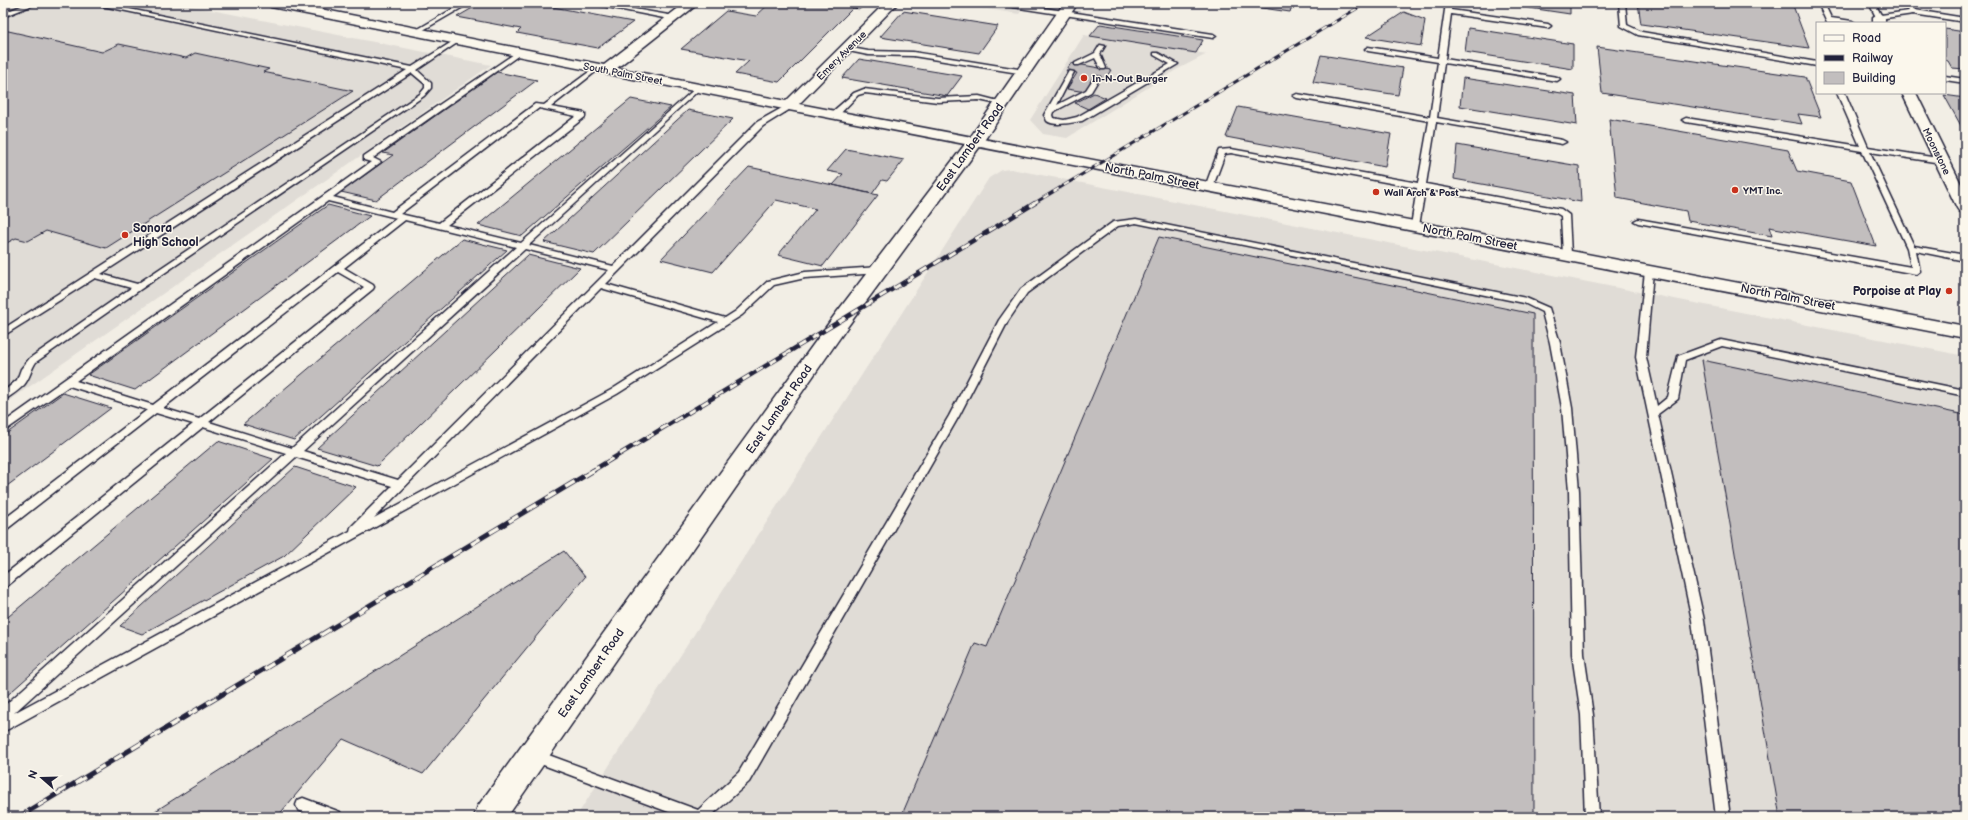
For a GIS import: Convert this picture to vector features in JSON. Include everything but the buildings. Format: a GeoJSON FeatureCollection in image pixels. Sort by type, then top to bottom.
{"type":"FeatureCollection","features":[{"type":"Feature","properties":{"kind":"main road","name":"East Lambert Road"},"geometry":{"type":"LineString","coordinates":[[489,817],[841,321],[974,142],[1068,8]]}},
{"type":"Feature","properties":{"kind":"street"},"geometry":{"type":"LineString","coordinates":[[602,69],[693,3]]}},
{"type":"Feature","properties":{"kind":"street","name":"Emery Avenue"},"geometry":{"type":"LineString","coordinates":[[789,106],[892,3]]}},
{"type":"Feature","properties":{"kind":"street","name":"South Palm Street"},"geometry":{"type":"LineString","coordinates":[[277,4],[974,142]]}},
{"type":"Feature","properties":{"kind":"street","name":"Moonstone"},"geometry":{"type":"LineString","coordinates":[[1909,94],[1941,161],[1960,188],[1965,208]]}},
{"type":"Feature","properties":{"kind":"street","name":"North Palm Street"},"geometry":{"type":"LineString","coordinates":[[974,142],[1965,332]]}},
{"type":"Feature","properties":{"kind":"lane"},"geometry":{"type":"LineString","coordinates":[[3,15],[35,3]]}},
{"type":"Feature","properties":{"kind":"lane"},"geometry":{"type":"LineString","coordinates":[[3,397],[21,382],[25,375],[26,369],[33,360],[138,287],[422,95],[428,88],[428,83],[412,69],[91,3]]}},
{"type":"Feature","properties":{"kind":"lane"},"geometry":{"type":"LineString","coordinates":[[416,32],[466,3]]}},
{"type":"Feature","properties":{"kind":"lane"},"geometry":{"type":"LineString","coordinates":[[590,3],[674,18]]}},
{"type":"Feature","properties":{"kind":"lane"},"geometry":{"type":"LineString","coordinates":[[1000,3],[1068,8],[1213,36]]}},
{"type":"Feature","properties":{"kind":"lane"},"geometry":{"type":"LineString","coordinates":[[1415,226],[1442,61],[1449,3]]}},
{"type":"Feature","properties":{"kind":"lane"},"geometry":{"type":"LineString","coordinates":[[1622,3],[1624,26],[1640,34],[1816,64]]}},
{"type":"Feature","properties":{"kind":"lane"},"geometry":{"type":"LineString","coordinates":[[1821,3],[1830,21],[1841,22]]}},
{"type":"Feature","properties":{"kind":"lane"},"geometry":{"type":"LineString","coordinates":[[1872,3],[1879,20],[1913,12],[1965,20]]}},
{"type":"Feature","properties":{"kind":"lane"},"geometry":{"type":"LineString","coordinates":[[1907,3],[1913,12]]}},
{"type":"Feature","properties":{"kind":"lane"},"geometry":{"type":"LineString","coordinates":[[3,8],[17,11]]}},
{"type":"Feature","properties":{"kind":"lane"},"geometry":{"type":"LineString","coordinates":[[1449,12],[1548,26]]}},
{"type":"Feature","properties":{"kind":"lane"},"geometry":{"type":"LineString","coordinates":[[3,333],[457,40]]}},
{"type":"Feature","properties":{"kind":"lane"},"geometry":{"type":"LineString","coordinates":[[1077,64],[1097,54],[1102,46]]}},
{"type":"Feature","properties":{"kind":"lane"},"geometry":{"type":"LineString","coordinates":[[846,49],[868,53],[913,54],[1024,72]]}},
{"type":"Feature","properties":{"kind":"lane"},"geometry":{"type":"LineString","coordinates":[[1368,50],[1557,79]]}},
{"type":"Feature","properties":{"kind":"lane"},"geometry":{"type":"LineString","coordinates":[[3,428],[377,162],[367,158],[519,53]]}},
{"type":"Feature","properties":{"kind":"lane"},"geometry":{"type":"LineString","coordinates":[[1097,54],[1102,68]]}},
{"type":"Feature","properties":{"kind":"lane"},"geometry":{"type":"LineString","coordinates":[[1071,72],[1050,110],[1048,115],[1050,120],[1064,122],[1079,119],[1175,64],[1156,54]]}},
{"type":"Feature","properties":{"kind":"lane"},"geometry":{"type":"LineString","coordinates":[[545,108],[602,69]]}},
{"type":"Feature","properties":{"kind":"lane"},"geometry":{"type":"LineString","coordinates":[[1050,110],[1089,91],[1097,77]]}},
{"type":"Feature","properties":{"kind":"lane"},"geometry":{"type":"LineString","coordinates":[[1946,78],[1965,81]]}},
{"type":"Feature","properties":{"kind":"lane"},"geometry":{"type":"LineString","coordinates":[[3,715],[698,88]]}},
{"type":"Feature","properties":{"kind":"lane"},"geometry":{"type":"LineString","coordinates":[[834,115],[856,94],[864,91],[938,100],[979,98],[1002,103]]}},
{"type":"Feature","properties":{"kind":"lane"},"geometry":{"type":"LineString","coordinates":[[1638,221],[1916,271],[1911,248],[1865,149],[1842,94]]}},
{"type":"Feature","properties":{"kind":"lane"},"geometry":{"type":"LineString","coordinates":[[1297,96],[1562,142]]}},
{"type":"Feature","properties":{"kind":"lane"},"geometry":{"type":"LineString","coordinates":[[393,215],[538,106],[582,115],[441,226]]}},
{"type":"Feature","properties":{"kind":"lane"},"geometry":{"type":"LineString","coordinates":[[347,538],[760,124],[789,106]]}},
{"type":"Feature","properties":{"kind":"lane"},"geometry":{"type":"LineString","coordinates":[[1686,120],[1941,161]]}},
{"type":"Feature","properties":{"kind":"lane"},"geometry":{"type":"LineString","coordinates":[[1208,187],[1222,152],[1231,151],[1558,211],[1565,215],[1568,255]]}},
{"type":"Feature","properties":{"kind":"lane"},"geometry":{"type":"LineString","coordinates":[[326,198],[615,269]]}},
{"type":"Feature","properties":{"kind":"lane"},"geometry":{"type":"LineString","coordinates":[[3,526],[404,217]]}},
{"type":"Feature","properties":{"kind":"lane"},"geometry":{"type":"LineString","coordinates":[[533,755],[700,817],[744,777],[954,416],[1004,320],[1024,291],[1116,224],[1136,221],[1526,302],[1546,310],[1555,343],[1567,408],[1574,491],[1578,654],[1587,715],[1592,817]]}},
{"type":"Feature","properties":{"kind":"lane"},"geometry":{"type":"LineString","coordinates":[[1911,248],[1965,258]]}},
{"type":"Feature","properties":{"kind":"lane"},"geometry":{"type":"LineString","coordinates":[[3,583],[370,286],[338,268]]}},
{"type":"Feature","properties":{"kind":"lane"},"geometry":{"type":"LineString","coordinates":[[3,726],[614,392],[739,313],[771,283],[805,275],[879,270]]}},
{"type":"Feature","properties":{"kind":"lane"},"geometry":{"type":"LineString","coordinates":[[1649,271],[1641,357],[1698,620],[1723,817]]}},
{"type":"Feature","properties":{"kind":"lane"},"geometry":{"type":"LineString","coordinates":[[93,274],[138,287]]}},
{"type":"Feature","properties":{"kind":"lane"},"geometry":{"type":"LineString","coordinates":[[599,285],[726,321]]}},
{"type":"Feature","properties":{"kind":"lane"},"geometry":{"type":"LineString","coordinates":[[1653,413],[1673,400],[1681,358],[1721,343],[1965,393]]}},
{"type":"Feature","properties":{"kind":"lane"},"geometry":{"type":"LineString","coordinates":[[68,382],[400,485]]}},
{"type":"Feature","properties":{"kind":"lane"},"geometry":{"type":"LineString","coordinates":[[303,805],[335,817]]}},
{"type":"Feature","properties":{"kind":"shaded area","name":"Sonora High School"},"geometry":{"type":"Polygon","coordinates":[[[3,3],[175,3],[491,65],[3,405],[3,3]]]}},
{"type":"Feature","properties":{"kind":"shaded area"},"geometry":{"type":"Polygon","coordinates":[[[950,3],[1027,3],[1019,14],[950,3]]]}},
{"type":"Feature","properties":{"kind":"shaded area"},"geometry":{"type":"Polygon","coordinates":[[[1084,35],[1207,54],[1176,70],[1067,138],[1043,134],[1030,120],[1084,35]]]}},
{"type":"Feature","properties":{"kind":"shaded area"},"geometry":{"type":"Polygon","coordinates":[[[1011,169],[1965,356],[1965,817],[576,817],[989,178],[1002,170],[1011,169]]]}},
{"type":"Feature","properties":{"kind":"railway"},"geometry":{"type":"LineString","coordinates":[[1033,204],[1366,3]]}},
{"type":"Feature","properties":{"kind":"railway"},"geometry":{"type":"LineString","coordinates":[[592,471],[1035,203]]}},
{"type":"Feature","properties":{"kind":"railway"},"geometry":{"type":"LineString","coordinates":[[19,817],[594,470]]}},
{"type":"Feature","properties":{"kind":"place","name":"In-N-Out Burger"},"geometry":{"type":"Point","coordinates":[1084,78]}},
{"type":"Feature","properties":{"kind":"place","name":"YMT Inc."},"geometry":{"type":"Point","coordinates":[1735,190]}},
{"type":"Feature","properties":{"kind":"place","name":"Wall Arch & Post"},"geometry":{"type":"Point","coordinates":[1376,192]}},
{"type":"Feature","properties":{"kind":"place","name":"Sonora High School"},"geometry":{"type":"Point","coordinates":[125,235]}},
{"type":"Feature","properties":{"kind":"place","name":"Porpoise at Play"},"geometry":{"type":"Point","coordinates":[1949,291]}}]}
